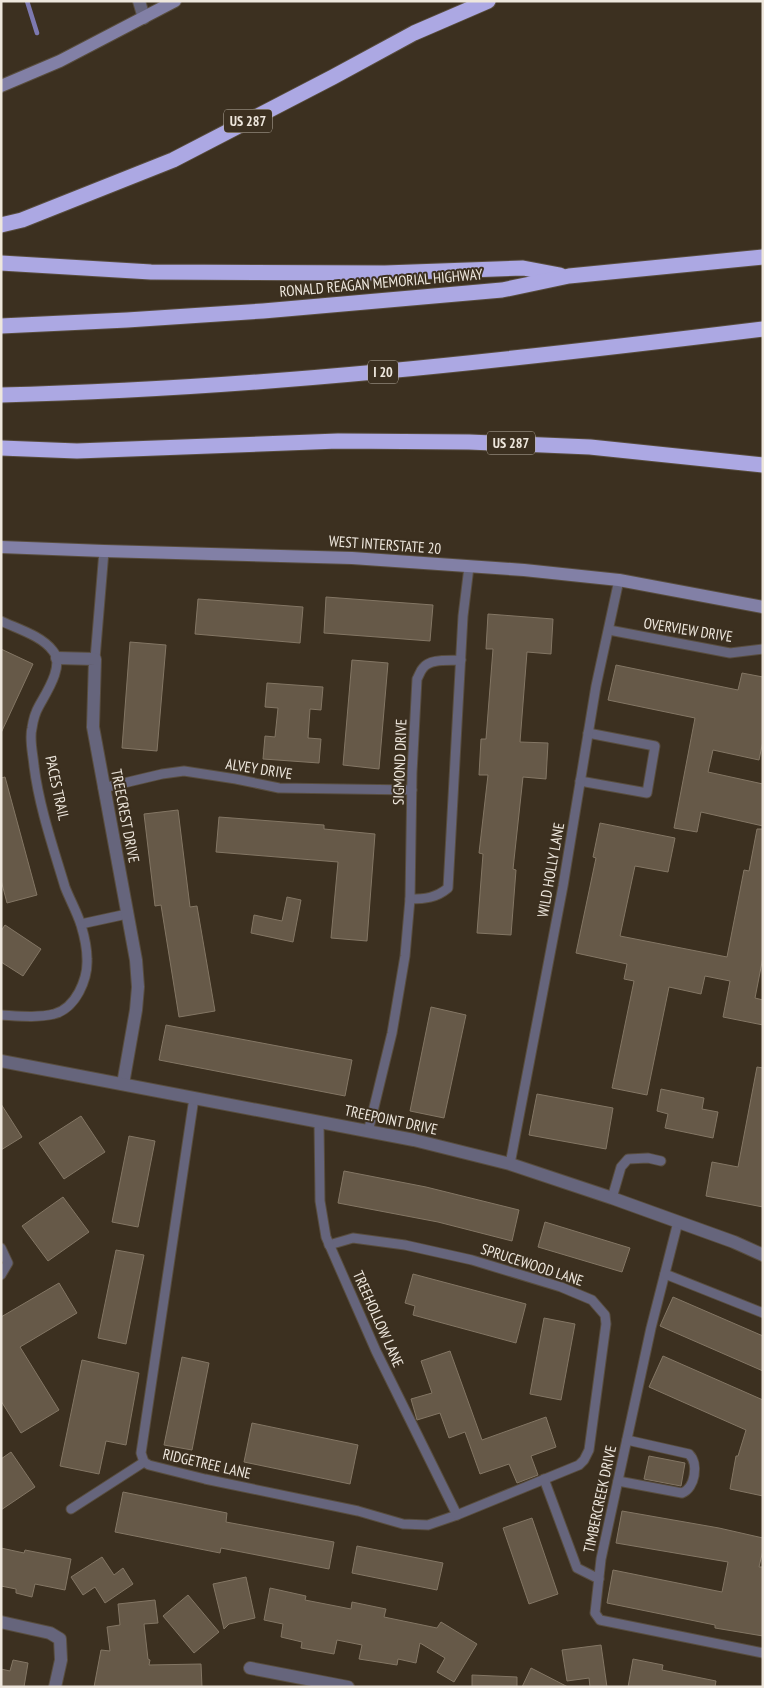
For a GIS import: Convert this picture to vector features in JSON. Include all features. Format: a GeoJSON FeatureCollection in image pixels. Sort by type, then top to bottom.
{"type":"FeatureCollection","features":[{"type":"Feature","properties":{"kind":"highway","name":"US 287"},"geometry":{"type":"LineString","coordinates":[[1,225],[22,220],[172,160],[414,33],[486,2]]}},
{"type":"Feature","properties":{"kind":"highway","name":"RONALD REAGAN MEMORIAL HIGHWAY"},"geometry":{"type":"LineString","coordinates":[[1,326],[262,311],[502,290],[569,276],[763,257]]}},
{"type":"Feature","properties":{"kind":"highway"},"geometry":{"type":"LineString","coordinates":[[1,263],[152,272],[385,273],[523,268],[569,276]]}},
{"type":"Feature","properties":{"kind":"highway","name":"I 20"},"geometry":{"type":"LineString","coordinates":[[1,395],[263,382],[416,369],[763,329]]}},
{"type":"Feature","properties":{"kind":"highway","name":"US 287"},"geometry":{"type":"LineString","coordinates":[[1,448],[77,451],[338,441],[469,442],[590,446],[763,465]]}},
{"type":"Feature","properties":{"kind":"main road"},"geometry":{"type":"LineString","coordinates":[[1,86],[60,61],[175,1]]}},
{"type":"Feature","properties":{"kind":"main road","name":"WEST INTERSTATE 20"},"geometry":{"type":"LineString","coordinates":[[1,546],[352,558],[524,570],[619,580],[763,607]]}},
{"type":"Feature","properties":{"kind":"street"},"geometry":{"type":"LineString","coordinates":[[139,1],[144,18]]}},
{"type":"Feature","properties":{"kind":"street"},"geometry":{"type":"LineString","coordinates":[[58,658],[94,659]]}},
{"type":"Feature","properties":{"kind":"street","name":"TREECREST DRIVE"},"geometry":{"type":"LineString","coordinates":[[94,659],[93,727],[136,960],[138,987],[136,1010],[122,1084]]}},
{"type":"Feature","properties":{"kind":"street","name":"TREEPOINT DRIVE"},"geometry":{"type":"LineString","coordinates":[[1,1061],[414,1140],[510,1164],[612,1198],[734,1242],[763,1255]]}},
{"type":"Feature","properties":{"kind":"street"},"geometry":{"type":"LineString","coordinates":[[1,1622],[50,1632],[60,1639],[61,1660],[55,1687]]}},
{"type":"Feature","properties":{"kind":"street"},"geometry":{"type":"LineString","coordinates":[[250,1668],[348,1687]]}},
{"type":"Feature","properties":{"kind":"lane","name":"TREECREST DRIVE"},"geometry":{"type":"LineString","coordinates":[[94,659],[104,551]]}},
{"type":"Feature","properties":{"kind":"lane"},"geometry":{"type":"LineString","coordinates":[[410,899],[429,899],[441,894],[448,888],[463,616],[469,567]]}},
{"type":"Feature","properties":{"kind":"lane","name":"WILD HOLLY LANE"},"geometry":{"type":"LineString","coordinates":[[510,1164],[563,886],[596,686],[619,580]]}},
{"type":"Feature","properties":{"kind":"lane"},"geometry":{"type":"LineString","coordinates":[[1,621],[45,642],[58,658]]}},
{"type":"Feature","properties":{"kind":"lane","name":"OVERVIEW DRIVE"},"geometry":{"type":"LineString","coordinates":[[608,630],[730,653],[763,649]]}},
{"type":"Feature","properties":{"kind":"lane","name":"PACES TRAIL"},"geometry":{"type":"LineString","coordinates":[[1,1015],[28,1017],[55,1013],[68,1006],[78,994],[86,974],[87,958],[81,924],[66,888],[37,788],[32,752],[31,730],[38,708],[49,688],[58,658]]}},
{"type":"Feature","properties":{"kind":"lane","name":"SIGMOND DRIVE"},"geometry":{"type":"LineString","coordinates":[[368,1132],[397,1008],[406,956],[410,899],[412,773],[417,679],[423,668],[429,664],[439,661],[461,660]]}},
{"type":"Feature","properties":{"kind":"lane"},"geometry":{"type":"LineString","coordinates":[[580,781],[647,793],[655,746],[588,733]]}},
{"type":"Feature","properties":{"kind":"lane","name":"ALVEY DRIVE"},"geometry":{"type":"LineString","coordinates":[[103,788],[162,774],[184,771],[279,788],[412,790]]}},
{"type":"Feature","properties":{"kind":"lane"},"geometry":{"type":"LineString","coordinates":[[81,924],[127,914]]}},
{"type":"Feature","properties":{"kind":"lane","name":"RIDGETREE LANE"},"geometry":{"type":"LineString","coordinates":[[194,1098],[141,1453],[144,1462],[149,1465],[205,1479],[358,1511],[403,1524],[428,1526],[544,1480],[579,1465],[584,1460]]}},
{"type":"Feature","properties":{"kind":"lane","name":"TREEHOLLOW LANE"},"geometry":{"type":"LineString","coordinates":[[320,1122],[320,1201],[326,1237],[376,1351],[457,1515]]}},
{"type":"Feature","properties":{"kind":"lane"},"geometry":{"type":"LineString","coordinates":[[612,1198],[621,1166],[628,1159],[648,1158],[660,1161]]}},
{"type":"Feature","properties":{"kind":"lane","name":"TIMBERCREEK DRIVE"},"geometry":{"type":"LineString","coordinates":[[678,1222],[651,1328],[601,1559],[595,1613],[600,1620],[763,1653]]}},
{"type":"Feature","properties":{"kind":"lane","name":"SPRUCEWOOD LANE"},"geometry":{"type":"LineString","coordinates":[[330,1245],[353,1238],[405,1245],[472,1260],[561,1287],[592,1300],[605,1314],[606,1324],[589,1450],[584,1460]]}},
{"type":"Feature","properties":{"kind":"lane"},"geometry":{"type":"LineString","coordinates":[[1,1248],[8,1263],[1,1275]]}},
{"type":"Feature","properties":{"kind":"lane"},"geometry":{"type":"LineString","coordinates":[[665,1274],[763,1313]]}},
{"type":"Feature","properties":{"kind":"lane"},"geometry":{"type":"LineString","coordinates":[[618,1481],[682,1493],[688,1490],[691,1485],[695,1465],[694,1459],[689,1454],[627,1440]]}},
{"type":"Feature","properties":{"kind":"lane"},"geometry":{"type":"LineString","coordinates":[[71,1509],[144,1462]]}},
{"type":"Feature","properties":{"kind":"lane"},"geometry":{"type":"LineString","coordinates":[[544,1480],[577,1568],[599,1579]]}},
{"type":"Feature","properties":{"kind":"building"},"geometry":{"type":"Polygon","coordinates":[[[326,597],[433,605],[430,641],[324,633],[326,597]]]}},
{"type":"Feature","properties":{"kind":"building"},"geometry":{"type":"Polygon","coordinates":[[[198,599],[303,607],[300,643],[195,634],[198,599]]]}},
{"type":"Feature","properties":{"kind":"building"},"geometry":{"type":"Polygon","coordinates":[[[488,614],[553,619],[551,654],[527,652],[520,742],[548,743],[546,779],[523,777],[513,869],[516,870],[511,935],[477,933],[483,854],[479,853],[488,775],[479,775],[481,739],[486,739],[493,649],[486,649],[488,614]]]}},
{"type":"Feature","properties":{"kind":"building"},"geometry":{"type":"Polygon","coordinates":[[[130,642],[166,645],[157,751],[122,748],[130,642]]]}},
{"type":"Feature","properties":{"kind":"building"},"geometry":{"type":"Polygon","coordinates":[[[1,649],[33,664],[1,733],[1,649]]]}},
{"type":"Feature","properties":{"kind":"building"},"geometry":{"type":"Polygon","coordinates":[[[352,660],[388,663],[379,769],[343,765],[352,660]]]}},
{"type":"Feature","properties":{"kind":"building"},"geometry":{"type":"Polygon","coordinates":[[[616,665],[738,690],[742,673],[763,677],[763,741],[759,760],[713,750],[708,772],[763,784],[763,826],[701,812],[697,832],[674,828],[695,718],[608,700],[616,665]]]}},
{"type":"Feature","properties":{"kind":"building"},"geometry":{"type":"Polygon","coordinates":[[[267,683],[323,687],[321,710],[310,709],[308,738],[321,739],[319,763],[263,759],[265,736],[275,737],[278,708],[265,707],[267,683]]]}},
{"type":"Feature","properties":{"kind":"building"},"geometry":{"type":"Polygon","coordinates":[[[5,777],[37,895],[7,903],[1,880],[1,778],[5,777]]]}},
{"type":"Feature","properties":{"kind":"building"},"geometry":{"type":"Polygon","coordinates":[[[178,810],[190,907],[197,906],[215,1011],[179,1017],[161,905],[155,906],[144,814],[178,810]]]}},
{"type":"Feature","properties":{"kind":"building"},"geometry":{"type":"Polygon","coordinates":[[[219,817],[324,825],[324,829],[375,834],[367,941],[331,938],[338,862],[216,852],[219,817]]]}},
{"type":"Feature","properties":{"kind":"building"},"geometry":{"type":"Polygon","coordinates":[[[600,823],[675,838],[668,872],[635,866],[620,936],[727,957],[744,870],[749,871],[757,829],[763,829],[763,957],[755,998],[763,1000],[763,1025],[723,1017],[730,981],[705,976],[701,994],[669,987],[647,1095],[612,1088],[634,981],[624,979],[627,964],[576,953],[596,858],[593,857],[600,823]]]}},
{"type":"Feature","properties":{"kind":"building"},"geometry":{"type":"Polygon","coordinates":[[[287,897],[301,900],[293,942],[251,933],[254,915],[282,921],[287,897]]]}},
{"type":"Feature","properties":{"kind":"building"},"geometry":{"type":"Polygon","coordinates":[[[5,925],[41,949],[23,976],[1,962],[1,931],[5,925]]]}},
{"type":"Feature","properties":{"kind":"building"},"geometry":{"type":"Polygon","coordinates":[[[431,1007],[466,1015],[444,1118],[410,1111],[431,1007]]]}},
{"type":"Feature","properties":{"kind":"building"},"geometry":{"type":"Polygon","coordinates":[[[166,1025],[352,1060],[345,1096],[159,1060],[166,1025]]]}},
{"type":"Feature","properties":{"kind":"building"},"geometry":{"type":"Polygon","coordinates":[[[757,1067],[763,1068],[763,1207],[706,1196],[712,1162],[738,1167],[757,1067]]]}},
{"type":"Feature","properties":{"kind":"building"},"geometry":{"type":"Polygon","coordinates":[[[661,1089],[704,1098],[702,1109],[718,1112],[713,1138],[665,1128],[668,1114],[657,1111],[661,1089]]]}},
{"type":"Feature","properties":{"kind":"building"},"geometry":{"type":"Polygon","coordinates":[[[537,1094],[613,1108],[606,1149],[529,1135],[537,1094]]]}},
{"type":"Feature","properties":{"kind":"building"},"geometry":{"type":"Polygon","coordinates":[[[1,1104],[22,1137],[1,1150],[1,1104]]]}},
{"type":"Feature","properties":{"kind":"building"},"geometry":{"type":"Polygon","coordinates":[[[81,1116],[105,1152],[64,1179],[39,1143],[81,1116]]]}},
{"type":"Feature","properties":{"kind":"building"},"geometry":{"type":"Polygon","coordinates":[[[129,1136],[155,1141],[138,1227],[112,1222],[129,1136]]]}},
{"type":"Feature","properties":{"kind":"building"},"geometry":{"type":"Polygon","coordinates":[[[344,1171],[426,1187],[519,1210],[512,1241],[438,1222],[338,1203],[344,1171]]]}},
{"type":"Feature","properties":{"kind":"building"},"geometry":{"type":"Polygon","coordinates":[[[63,1197],[89,1232],[48,1261],[22,1226],[63,1197]]]}},
{"type":"Feature","properties":{"kind":"building"},"geometry":{"type":"Polygon","coordinates":[[[545,1222],[630,1248],[622,1272],[538,1247],[545,1222]]]}},
{"type":"Feature","properties":{"kind":"building"},"geometry":{"type":"Polygon","coordinates":[[[116,1250],[144,1255],[126,1344],[98,1338],[116,1250]]]}},
{"type":"Feature","properties":{"kind":"building"},"geometry":{"type":"Polygon","coordinates":[[[413,1274],[526,1304],[516,1343],[413,1315],[415,1306],[405,1303],[413,1274]]]}},
{"type":"Feature","properties":{"kind":"building"},"geometry":{"type":"Polygon","coordinates":[[[59,1283],[77,1313],[20,1347],[59,1410],[21,1433],[1,1401],[1,1317],[59,1283]]]}},
{"type":"Feature","properties":{"kind":"building"},"geometry":{"type":"Polygon","coordinates":[[[673,1297],[763,1336],[763,1371],[660,1326],[673,1297]]]}},
{"type":"Feature","properties":{"kind":"building"},"geometry":{"type":"Polygon","coordinates":[[[544,1318],[575,1324],[561,1400],[530,1394],[544,1318]]]}},
{"type":"Feature","properties":{"kind":"building"},"geometry":{"type":"Polygon","coordinates":[[[450,1351],[482,1440],[546,1417],[556,1447],[531,1456],[538,1475],[517,1483],[509,1464],[480,1474],[465,1432],[449,1438],[440,1413],[417,1420],[411,1399],[432,1393],[421,1361],[450,1351]]]}},
{"type":"Feature","properties":{"kind":"building"},"geometry":{"type":"Polygon","coordinates":[[[663,1356],[763,1400],[763,1496],[730,1489],[736,1456],[738,1456],[746,1430],[649,1387],[663,1356]]]}},
{"type":"Feature","properties":{"kind":"building"},"geometry":{"type":"Polygon","coordinates":[[[182,1357],[209,1363],[192,1450],[164,1445],[182,1357]]]}},
{"type":"Feature","properties":{"kind":"building"},"geometry":{"type":"Polygon","coordinates":[[[82,1360],[139,1373],[126,1445],[106,1441],[99,1474],[60,1466],[82,1360]]]}},
{"type":"Feature","properties":{"kind":"building"},"geometry":{"type":"Polygon","coordinates":[[[252,1423],[358,1445],[350,1484],[244,1462],[252,1423]]]}},
{"type":"Feature","properties":{"kind":"building"},"geometry":{"type":"Polygon","coordinates":[[[11,1452],[35,1487],[1,1510],[1,1459],[11,1452]]]}},
{"type":"Feature","properties":{"kind":"building"},"geometry":{"type":"Polygon","coordinates":[[[649,1456],[685,1463],[681,1486],[644,1479],[649,1456]]]}},
{"type":"Feature","properties":{"kind":"building"},"geometry":{"type":"Polygon","coordinates":[[[123,1492],[227,1513],[226,1522],[334,1542],[329,1569],[221,1548],[220,1553],[115,1532],[123,1492]]]}},
{"type":"Feature","properties":{"kind":"building"},"geometry":{"type":"Polygon","coordinates":[[[622,1511],[719,1528],[763,1538],[763,1550],[759,1567],[763,1567],[763,1636],[715,1628],[715,1625],[607,1603],[613,1570],[722,1592],[728,1562],[616,1543],[622,1511]]]}},
{"type":"Feature","properties":{"kind":"building"},"geometry":{"type":"Polygon","coordinates":[[[532,1518],[558,1594],[529,1604],[503,1528],[532,1518]]]}},
{"type":"Feature","properties":{"kind":"building"},"geometry":{"type":"Polygon","coordinates":[[[357,1546],[443,1563],[437,1590],[352,1573],[357,1546]]]}},
{"type":"Feature","properties":{"kind":"building"},"geometry":{"type":"Polygon","coordinates":[[[1,1548],[24,1553],[25,1550],[71,1559],[65,1590],[35,1584],[32,1597],[16,1593],[16,1589],[1,1586],[1,1548]]]}},
{"type":"Feature","properties":{"kind":"building"},"geometry":{"type":"Polygon","coordinates":[[[102,1557],[114,1575],[123,1568],[133,1584],[105,1603],[95,1587],[83,1595],[71,1577],[102,1557]]]}},
{"type":"Feature","properties":{"kind":"building"},"geometry":{"type":"Polygon","coordinates":[[[246,1577],[255,1618],[229,1624],[224,1629],[213,1584],[246,1577]]]}},
{"type":"Feature","properties":{"kind":"building"},"geometry":{"type":"Polygon","coordinates":[[[270,1588],[306,1596],[305,1600],[351,1609],[352,1602],[386,1609],[384,1617],[437,1628],[441,1622],[477,1644],[454,1682],[437,1672],[445,1658],[420,1643],[416,1663],[398,1659],[397,1665],[359,1659],[362,1645],[337,1640],[334,1654],[301,1648],[302,1642],[281,1637],[283,1624],[264,1620],[270,1588]]]}},
{"type":"Feature","properties":{"kind":"building"},"geometry":{"type":"Polygon","coordinates":[[[188,1595],[219,1632],[194,1653],[163,1616],[188,1595]]]}},
{"type":"Feature","properties":{"kind":"building"},"geometry":{"type":"Polygon","coordinates":[[[155,1600],[158,1623],[144,1624],[148,1659],[150,1660],[149,1665],[201,1664],[202,1687],[94,1687],[101,1650],[110,1651],[107,1627],[120,1625],[118,1604],[155,1600]]]}},
{"type":"Feature","properties":{"kind":"building"},"geometry":{"type":"Polygon","coordinates":[[[601,1645],[607,1687],[590,1687],[589,1678],[567,1681],[562,1650],[601,1645]]]}},
{"type":"Feature","properties":{"kind":"building"},"geometry":{"type":"Polygon","coordinates":[[[633,1659],[663,1665],[662,1670],[716,1681],[715,1687],[628,1687],[633,1659]]]}},
{"type":"Feature","properties":{"kind":"building"},"geometry":{"type":"Polygon","coordinates":[[[13,1660],[28,1663],[24,1687],[1,1687],[1,1669],[10,1671],[13,1660]]]}},
{"type":"Feature","properties":{"kind":"building"},"geometry":{"type":"Polygon","coordinates":[[[531,1668],[568,1687],[522,1687],[531,1668]]]}},
{"type":"Feature","properties":{"kind":"building"},"geometry":{"type":"Polygon","coordinates":[[[472,1675],[517,1677],[517,1687],[472,1687],[472,1675]]]}},
{"type":"Feature","properties":{"kind":"waterway"},"geometry":{"type":"LineString","coordinates":[[27,1],[37,33]]}}]}
